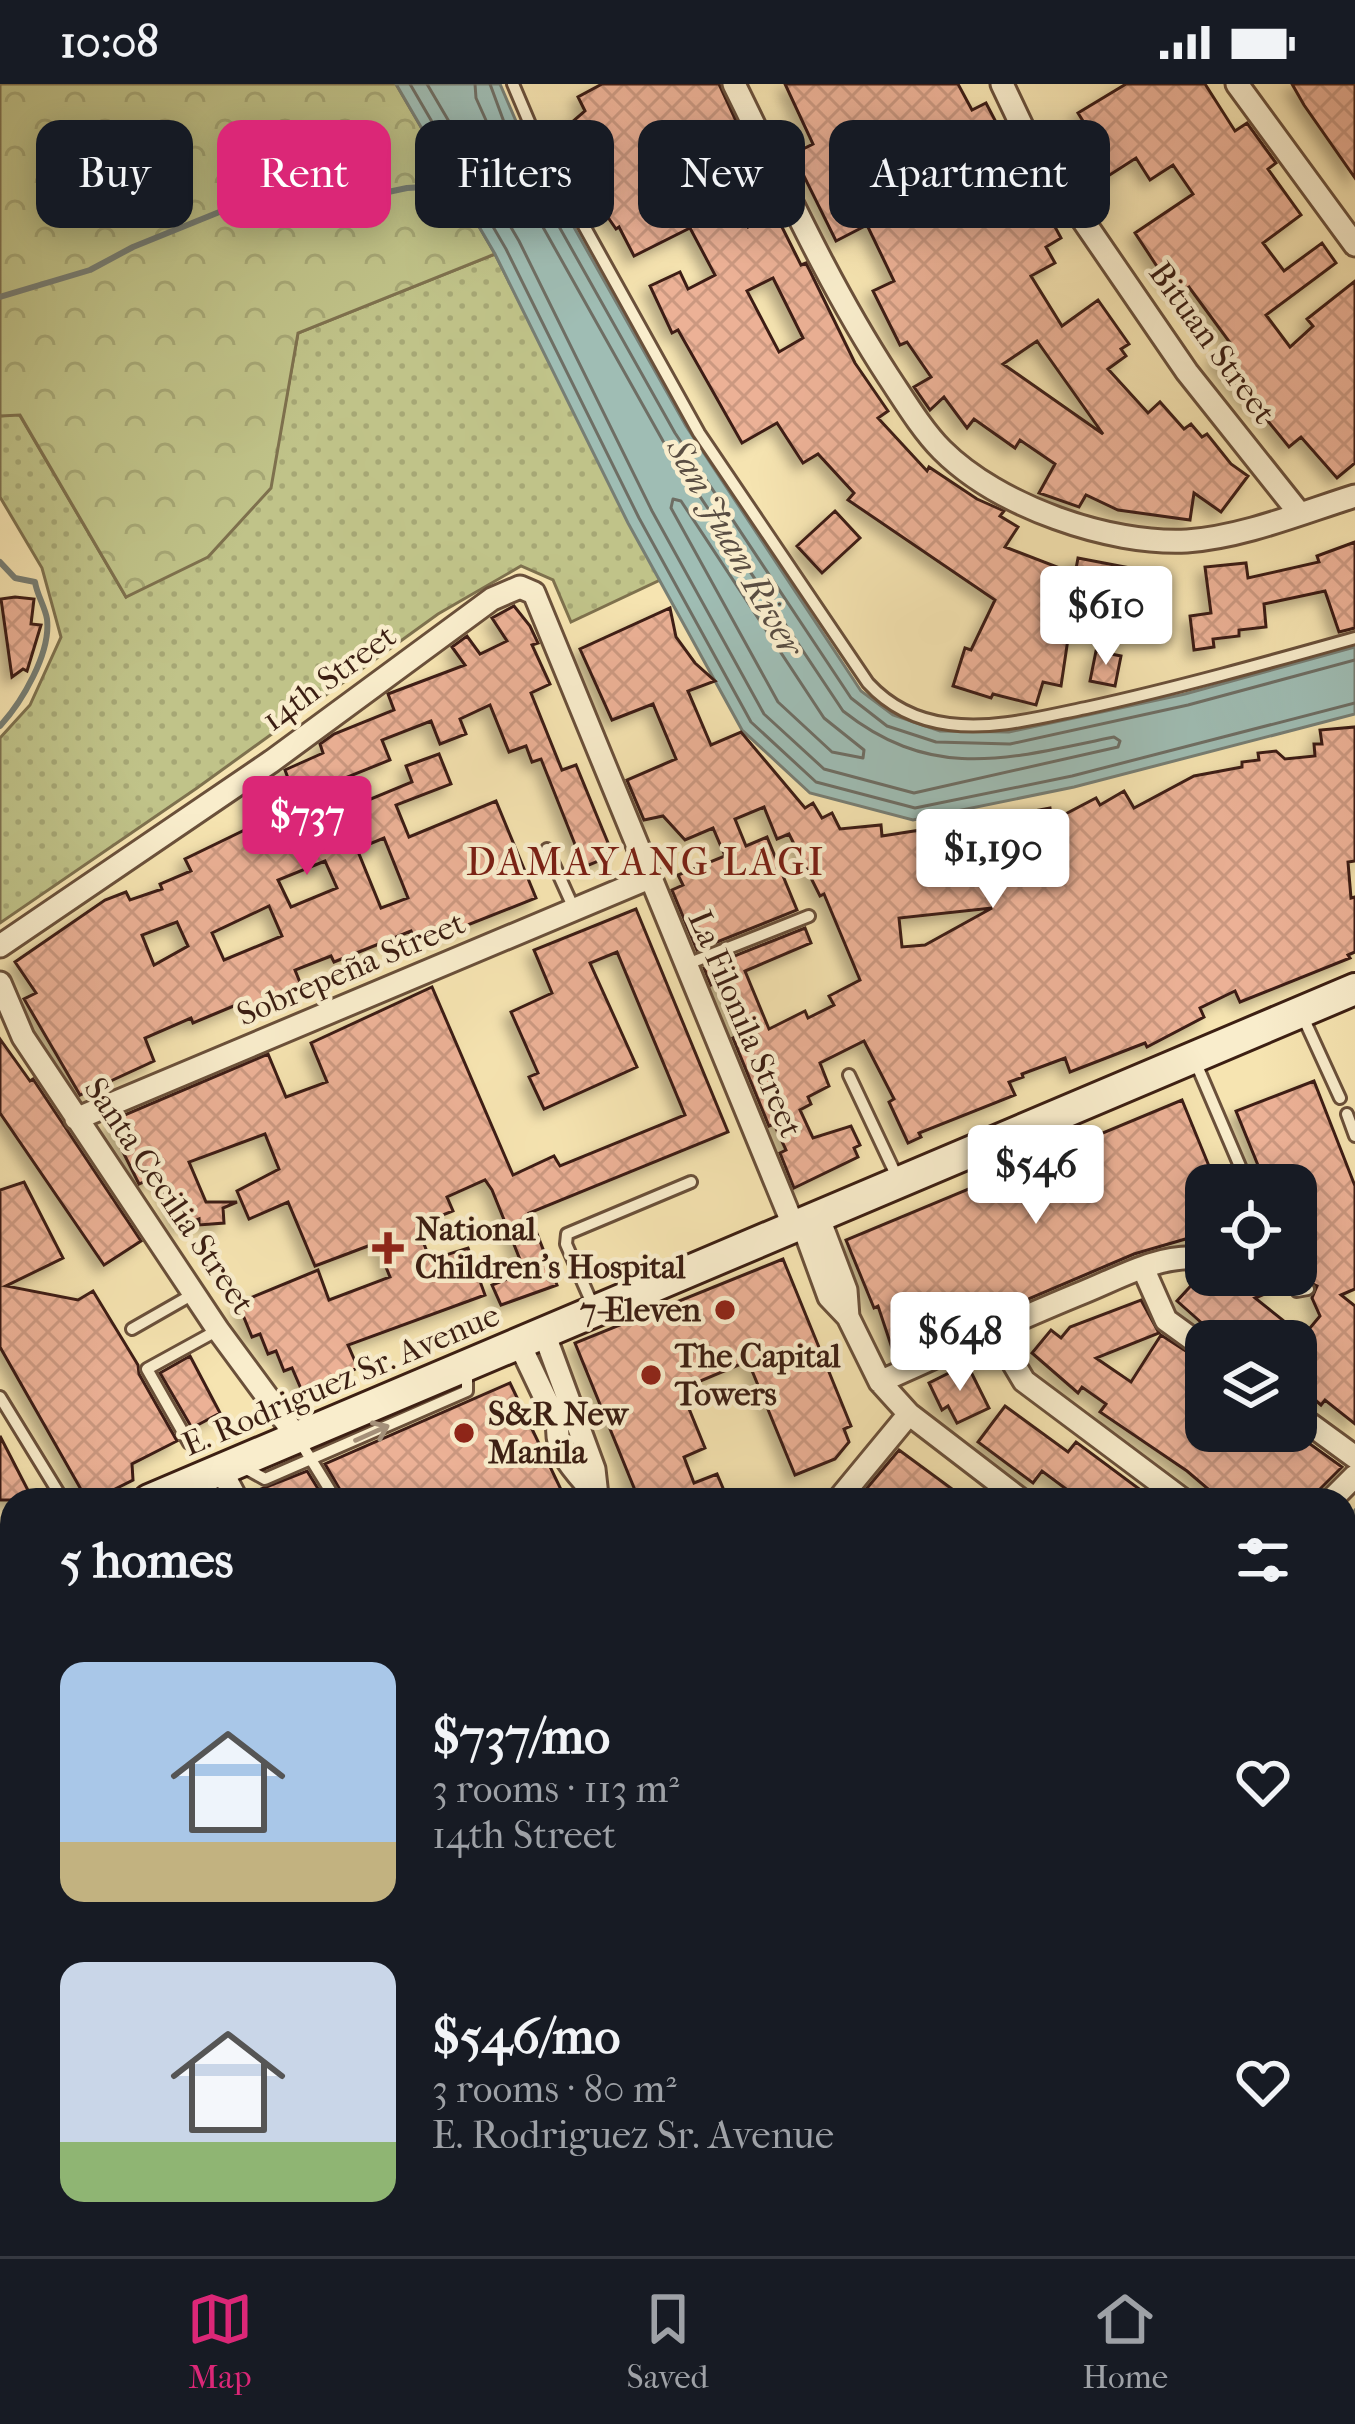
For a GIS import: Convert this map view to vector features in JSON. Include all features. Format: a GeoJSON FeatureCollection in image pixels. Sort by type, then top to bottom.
{"type":"FeatureCollection","features":[{"type":"Feature","properties":{"kind":"main road","name":"E. Rodriguez Sr. Avenue"},"geometry":{"type":"LineString","coordinates":[[177,1488],[229,1466],[310,1454],[469,1385],[532,1338],[1355,988]]}},
{"type":"Feature","properties":{"kind":"street"},"geometry":{"type":"LineString","coordinates":[[734,84],[866,343],[943,451],[992,486],[1072,524],[1188,541],[1355,496]]}},
{"type":"Feature","properties":{"kind":"street","name":"Bituan Street"},"geometry":{"type":"LineString","coordinates":[[1002,84],[1030,143],[1174,353],[1300,514]]}},
{"type":"Feature","properties":{"kind":"street"},"geometry":{"type":"LineString","coordinates":[[1237,84],[1355,245]]}},
{"type":"Feature","properties":{"kind":"street","name":"La Filonila Street"},"geometry":{"type":"LineString","coordinates":[[520,587],[534,593],[685,965],[805,1222],[829,1297],[848,1317],[880,1382],[909,1414],[1003,1488]]}},
{"type":"Feature","properties":{"kind":"street","name":"14th Street"},"geometry":{"type":"LineString","coordinates":[[0,946],[272,761],[492,599],[520,587]]}},
{"type":"Feature","properties":{"kind":"street","name":"Sobrepeña Street"},"geometry":{"type":"LineString","coordinates":[[76,1119],[398,994],[649,878]]}},
{"type":"Feature","properties":{"kind":"street","name":"Santa Cecilia Street"},"geometry":{"type":"LineString","coordinates":[[0,983],[22,1037],[218,1330],[310,1454]]}},
{"type":"Feature","properties":{"kind":"street"},"geometry":{"type":"LineString","coordinates":[[880,1382],[993,1329],[1174,1256],[1185,1257]]}},
{"type":"Feature","properties":{"kind":"street"},"geometry":{"type":"LineString","coordinates":[[1143,1268],[1166,1319],[1185,1333]]}},
{"type":"Feature","properties":{"kind":"street"},"geometry":{"type":"LineString","coordinates":[[993,1329],[1024,1381],[1167,1488]]}},
{"type":"Feature","properties":{"kind":"street"},"geometry":{"type":"LineString","coordinates":[[532,1338],[558,1411],[593,1469],[596,1488]]}},
{"type":"Feature","properties":{"kind":"street"},"geometry":{"type":"LineString","coordinates":[[558,1411],[557,1437],[567,1462],[590,1488]]}},
{"type":"Feature","properties":{"kind":"street"},"geometry":{"type":"LineString","coordinates":[[848,1488],[909,1414]]}},
{"type":"Feature","properties":{"kind":"street"},"geometry":{"type":"LineString","coordinates":[[1317,1429],[1355,1457]]}},
{"type":"Feature","properties":{"kind":"street"},"geometry":{"type":"LineString","coordinates":[[229,1466],[234,1488]]}},
{"type":"Feature","properties":{"kind":"lane"},"geometry":{"type":"LineString","coordinates":[[513,84],[538,143],[699,434],[882,698],[909,713],[947,724],[1014,723],[1183,687],[1355,638]]}},
{"type":"Feature","properties":{"kind":"lane"},"geometry":{"type":"LineString","coordinates":[[547,849],[574,911]]}},
{"type":"Feature","properties":{"kind":"lane"},"geometry":{"type":"LineString","coordinates":[[685,965],[809,916]]}},
{"type":"Feature","properties":{"kind":"lane"},"geometry":{"type":"LineString","coordinates":[[1300,1012],[1340,1098]]}},
{"type":"Feature","properties":{"kind":"lane"},"geometry":{"type":"LineString","coordinates":[[1194,1057],[1239,1164]]}},
{"type":"Feature","properties":{"kind":"lane"},"geometry":{"type":"LineString","coordinates":[[849,1075],[899,1182]]}},
{"type":"Feature","properties":{"kind":"lane"},"geometry":{"type":"LineString","coordinates":[[1347,1114],[1355,1136]]}},
{"type":"Feature","properties":{"kind":"lane"},"geometry":{"type":"LineString","coordinates":[[596,1311],[566,1244],[567,1234],[691,1182]]}},
{"type":"Feature","properties":{"kind":"lane"},"geometry":{"type":"LineString","coordinates":[[132,1329],[195,1293]]}},
{"type":"Feature","properties":{"kind":"lane"},"geometry":{"type":"LineString","coordinates":[[190,1443],[147,1369],[218,1330]]}},
{"type":"Feature","properties":{"kind":"lane"},"geometry":{"type":"LineString","coordinates":[[0,1397],[56,1488]]}},
{"type":"Feature","properties":{"kind":"lane"},"geometry":{"type":"LineString","coordinates":[[310,1454],[329,1488]]}},
{"type":"Feature","properties":{"kind":"green space"},"geometry":{"type":"Polygon","coordinates":[[[0,84],[396,84],[417,120],[415,228],[480,228],[495,254],[298,333],[271,488],[208,557],[126,597],[20,415],[0,416],[0,84]]]}},
{"type":"Feature","properties":{"kind":"green space"},"geometry":{"type":"Polygon","coordinates":[[[495,254],[660,580],[571,622],[553,580],[521,566],[438,614],[0,923],[0,738],[30,705],[61,637],[42,568],[0,497],[0,416],[19,414],[126,597],[270,488],[298,333],[495,254]]]}},
{"type":"Feature","properties":{"kind":"water"},"geometry":{"type":"Polygon","coordinates":[[[396,84],[500,84],[516,120],[417,120],[396,84]]]}},
{"type":"Feature","properties":{"kind":"water","name":"San Juan River"},"geometry":{"type":"Polygon","coordinates":[[[480,228],[574,228],[686,426],[861,691],[893,715],[940,731],[1009,732],[1185,694],[1355,647],[1355,714],[1074,787],[913,820],[810,793],[742,730],[628,523],[480,228]]]}},
{"type":"Feature","properties":{"kind":"building"},"geometry":{"type":"Polygon","coordinates":[[[602,84],[719,84],[736,120],[638,120],[638,228],[690,228],[634,256],[619,227],[614,226],[614,120],[575,120],[585,111],[578,97],[602,84]]]}},
{"type":"Feature","properties":{"kind":"building"},"geometry":{"type":"Polygon","coordinates":[[[785,84],[958,84],[972,110],[986,103],[995,120],[829,120],[829,227],[805,178],[805,148],[813,144],[785,84]]]}},
{"type":"Feature","properties":{"kind":"building"},"geometry":{"type":"Polygon","coordinates":[[[1126,84],[1205,84],[1235,131],[1247,123],[1276,163],[1268,169],[1301,215],[1263,243],[1284,271],[1322,243],[1336,263],[1266,315],[1290,347],[1313,326],[1307,319],[1355,281],[1355,463],[1337,478],[1301,437],[1289,447],[1251,406],[1213,358],[1231,344],[1189,287],[1179,294],[1164,277],[1135,233],[1193,194],[1173,165],[1150,180],[1136,158],[1110,175],[1110,120],[1082,120],[1078,113],[1126,84]]]}},
{"type":"Feature","properties":{"kind":"building"},"geometry":{"type":"Polygon","coordinates":[[[1292,84],[1355,84],[1355,178],[1304,105],[1292,84]]]}},
{"type":"Feature","properties":{"kind":"building"},"geometry":{"type":"Polygon","coordinates":[[[690,228],[782,228],[801,265],[806,263],[855,363],[888,411],[878,418],[927,471],[929,467],[1004,511],[1000,516],[1018,527],[1005,547],[1075,574],[1078,558],[1130,568],[1119,622],[1072,612],[1061,686],[1043,682],[1036,705],[953,686],[965,648],[971,650],[995,600],[848,500],[854,493],[818,454],[803,463],[777,423],[742,443],[678,330],[672,333],[650,286],[680,272],[688,289],[715,275],[690,228]],[[773,278],[747,291],[779,352],[803,338],[773,278]]]}},
{"type":"Feature","properties":{"kind":"building"},"geometry":{"type":"Polygon","coordinates":[[[830,228],[861,228],[836,241],[830,228]]]}},
{"type":"Feature","properties":{"kind":"building"},"geometry":{"type":"Polygon","coordinates":[[[868,228],[1056,228],[1061,238],[1046,247],[1055,263],[1031,276],[1062,326],[1098,300],[1129,344],[1121,349],[1126,356],[1108,369],[1148,413],[1160,402],[1184,429],[1191,424],[1202,437],[1207,434],[1231,464],[1248,476],[1221,512],[1194,493],[1190,520],[1118,510],[1086,495],[1079,507],[1039,493],[1055,464],[1020,440],[1015,448],[974,419],[967,428],[944,397],[930,410],[914,387],[931,377],[907,342],[900,345],[873,291],[894,281],[868,228]],[[1037,341],[1003,364],[1103,434],[1037,341]]]}},
{"type":"Feature","properties":{"kind":"building"},"geometry":{"type":"Polygon","coordinates":[[[835,511],[860,538],[822,573],[797,546],[835,511]]]}},
{"type":"Feature","properties":{"kind":"building"},"geometry":{"type":"Polygon","coordinates":[[[1355,542],[1355,628],[1339,632],[1325,591],[1264,604],[1266,627],[1239,630],[1239,636],[1213,639],[1214,647],[1194,650],[1190,616],[1211,613],[1205,567],[1246,563],[1248,578],[1319,562],[1317,556],[1355,542]]]}},
{"type":"Feature","properties":{"kind":"building"},"geometry":{"type":"Polygon","coordinates":[[[1,599],[34,599],[31,624],[41,625],[27,671],[12,677],[1,599]]]}},
{"type":"Feature","properties":{"kind":"building"},"geometry":{"type":"Polygon","coordinates":[[[514,606],[530,626],[538,643],[532,645],[550,684],[531,693],[562,770],[576,765],[613,855],[584,867],[541,759],[532,762],[526,746],[509,752],[490,705],[460,719],[466,734],[440,744],[431,721],[382,740],[390,760],[330,784],[342,811],[412,782],[406,766],[439,754],[451,784],[396,805],[409,837],[496,801],[536,898],[417,945],[411,931],[334,962],[331,956],[295,970],[301,985],[251,1006],[248,1000],[193,1023],[191,1018],[145,1038],[154,1061],[80,1095],[24,999],[36,993],[15,962],[105,900],[126,892],[130,900],[162,889],[160,884],[191,871],[185,859],[261,822],[251,796],[289,781],[285,770],[323,753],[320,744],[394,710],[388,694],[465,665],[452,647],[467,636],[480,654],[507,641],[492,618],[514,606]],[[384,838],[357,849],[381,908],[408,898],[384,838]],[[325,861],[278,880],[291,907],[337,888],[325,861]],[[269,906],[212,933],[224,960],[282,936],[269,906]],[[177,922],[142,935],[154,965],[188,946],[177,922]]]}},
{"type":"Feature","properties":{"kind":"building"},"geometry":{"type":"Polygon","coordinates":[[[670,608],[676,637],[715,681],[688,691],[711,745],[741,732],[805,808],[813,803],[822,818],[832,813],[840,829],[881,825],[882,836],[946,826],[947,831],[989,828],[988,822],[1001,821],[1001,817],[1050,808],[1052,821],[1096,798],[1100,805],[1124,791],[1134,808],[1194,776],[1259,760],[1258,753],[1276,751],[1285,759],[1315,756],[1314,744],[1322,744],[1320,730],[1355,727],[1355,861],[1348,862],[1351,898],[1355,897],[1355,952],[1240,1002],[1235,991],[1200,1008],[1204,1017],[1147,1047],[1145,1043],[1070,1072],[1065,1058],[1022,1074],[1009,1082],[1015,1095],[919,1133],[921,1137],[908,1143],[889,1102],[894,1099],[864,1041],[820,1063],[829,1086],[808,1097],[811,1104],[800,1110],[813,1138],[851,1126],[860,1145],[854,1148],[858,1157],[794,1188],[780,1153],[786,1150],[774,1124],[769,1126],[733,1038],[737,1036],[704,968],[805,928],[811,943],[745,971],[769,1029],[805,1011],[808,1018],[834,1005],[829,996],[860,980],[824,894],[820,896],[789,834],[777,839],[764,807],[735,819],[746,846],[767,837],[797,910],[697,950],[672,890],[683,885],[678,875],[725,856],[713,828],[685,840],[663,816],[644,820],[627,780],[676,759],[653,704],[612,720],[580,649],[670,608]],[[992,908],[899,918],[902,947],[925,945],[992,908]]]}},
{"type":"Feature","properties":{"kind":"building"},"geometry":{"type":"Polygon","coordinates":[[[1096,651],[1121,656],[1115,686],[1090,681],[1096,651]]]}},
{"type":"Feature","properties":{"kind":"building"},"geometry":{"type":"Polygon","coordinates":[[[636,909],[728,1132],[529,1213],[557,1285],[501,1305],[492,1285],[525,1272],[492,1190],[485,1180],[447,1197],[453,1211],[417,1225],[430,1260],[468,1248],[485,1295],[348,1345],[358,1368],[302,1391],[292,1368],[284,1371],[276,1351],[268,1354],[260,1334],[252,1337],[238,1303],[318,1270],[329,1300],[390,1277],[376,1243],[315,1266],[288,1202],[249,1219],[237,1191],[279,1169],[265,1134],[189,1162],[206,1202],[237,1202],[223,1208],[224,1223],[199,1225],[199,1219],[179,1227],[157,1176],[139,1184],[108,1122],[268,1054],[286,1097],[327,1082],[311,1043],[432,987],[513,1175],[554,1156],[560,1166],[685,1115],[617,952],[590,963],[637,1067],[544,1109],[529,1077],[538,1073],[511,1012],[552,993],[534,950],[636,909]]]}},
{"type":"Feature","properties":{"kind":"building"},"geometry":{"type":"Polygon","coordinates":[[[0,1039],[33,1079],[141,1241],[104,1265],[0,1113],[0,1039]]]}},
{"type":"Feature","properties":{"kind":"building"},"geometry":{"type":"Polygon","coordinates":[[[1314,1081],[1355,1186],[1355,1289],[1341,1295],[1355,1306],[1355,1424],[1325,1400],[1321,1405],[1317,1402],[1320,1316],[1312,1298],[1317,1296],[1317,1164],[1257,1164],[1236,1111],[1314,1081]]]}},
{"type":"Feature","properties":{"kind":"building"},"geometry":{"type":"Polygon","coordinates":[[[1182,1100],[1208,1164],[1185,1164],[1185,1239],[1134,1254],[939,1337],[937,1332],[892,1348],[846,1240],[1182,1100]]]}},
{"type":"Feature","properties":{"kind":"building"},"geometry":{"type":"Polygon","coordinates":[[[24,1182],[63,1258],[6,1286],[78,1300],[93,1291],[177,1441],[132,1464],[133,1480],[117,1488],[80,1488],[0,1347],[0,1190],[24,1182]]]}},
{"type":"Feature","properties":{"kind":"building","name":"The Capital Towers"},"geometry":{"type":"Polygon","coordinates":[[[783,1259],[851,1426],[844,1429],[849,1442],[835,1459],[795,1475],[748,1361],[681,1389],[705,1448],[684,1457],[694,1483],[717,1474],[723,1488],[634,1488],[575,1343],[783,1259]]]}},
{"type":"Feature","properties":{"kind":"building"},"geometry":{"type":"Polygon","coordinates":[[[1185,1292],[1185,1296],[1260,1296],[1255,1298],[1282,1320],[1198,1320],[1177,1301],[1185,1292]]]}},
{"type":"Feature","properties":{"kind":"building"},"geometry":{"type":"Polygon","coordinates":[[[1141,1300],[1159,1333],[1096,1358],[1131,1382],[1161,1335],[1185,1350],[1185,1452],[1317,1449],[1342,1467],[1321,1488],[1207,1488],[1100,1412],[1106,1404],[1082,1387],[1078,1393],[1032,1353],[1051,1330],[1061,1338],[1070,1327],[1141,1300]]]}},
{"type":"Feature","properties":{"kind":"building"},"geometry":{"type":"Polygon","coordinates":[[[190,1356],[220,1413],[192,1428],[160,1373],[190,1356]]]}},
{"type":"Feature","properties":{"kind":"building"},"geometry":{"type":"Polygon","coordinates":[[[967,1364],[989,1408],[957,1423],[948,1406],[942,1410],[929,1383],[967,1364]]]}},
{"type":"Feature","properties":{"kind":"building","name":"S&R New Manila"},"geometry":{"type":"Polygon","coordinates":[[[510,1383],[560,1488],[339,1488],[325,1464],[510,1383]]]}},
{"type":"Feature","properties":{"kind":"building"},"geometry":{"type":"Polygon","coordinates":[[[1005,1406],[1068,1452],[1076,1442],[1138,1488],[1065,1488],[1042,1471],[1033,1483],[978,1442],[1005,1406]]]}},
{"type":"Feature","properties":{"kind":"building"},"geometry":{"type":"Polygon","coordinates":[[[0,1436],[27,1488],[0,1488],[0,1436]]]}},
{"type":"Feature","properties":{"kind":"building"},"geometry":{"type":"Polygon","coordinates":[[[899,1450],[951,1488],[867,1488],[899,1450]]]}},
{"type":"Feature","properties":{"kind":"building"},"geometry":{"type":"Polygon","coordinates":[[[307,1471],[318,1488],[264,1488],[307,1471]]]}},
{"type":"Feature","properties":{"kind":"waterway"},"geometry":{"type":"LineString","coordinates":[[391,191],[415,188]]}},
{"type":"Feature","properties":{"kind":"waterway"},"geometry":{"type":"LineString","coordinates":[[0,297],[90,270],[217,213]]}},
{"type":"Feature","properties":{"kind":"waterway"},"geometry":{"type":"LineString","coordinates":[[0,562],[15,578],[35,582],[47,632],[33,676],[0,726]]}},
{"type":"Feature","properties":{"kind":"place","name":"National Children's Hospital"},"geometry":{"type":"Point","coordinates":[388,1248]}},
{"type":"Feature","properties":{"kind":"place","name":"7-Eleven"},"geometry":{"type":"Point","coordinates":[725,1310]}},
{"type":"Feature","properties":{"kind":"place","name":"The Capital Towers"},"geometry":{"type":"Point","coordinates":[651,1375]}},
{"type":"Feature","properties":{"kind":"place","name":"S&R New Manila"},"geometry":{"type":"Point","coordinates":[464,1433]}},
{"type":"Feature","properties":{"kind":"district","name":"DAMAYANG LAGI"},"geometry":{"type":"Point","coordinates":[646,862]}}]}
